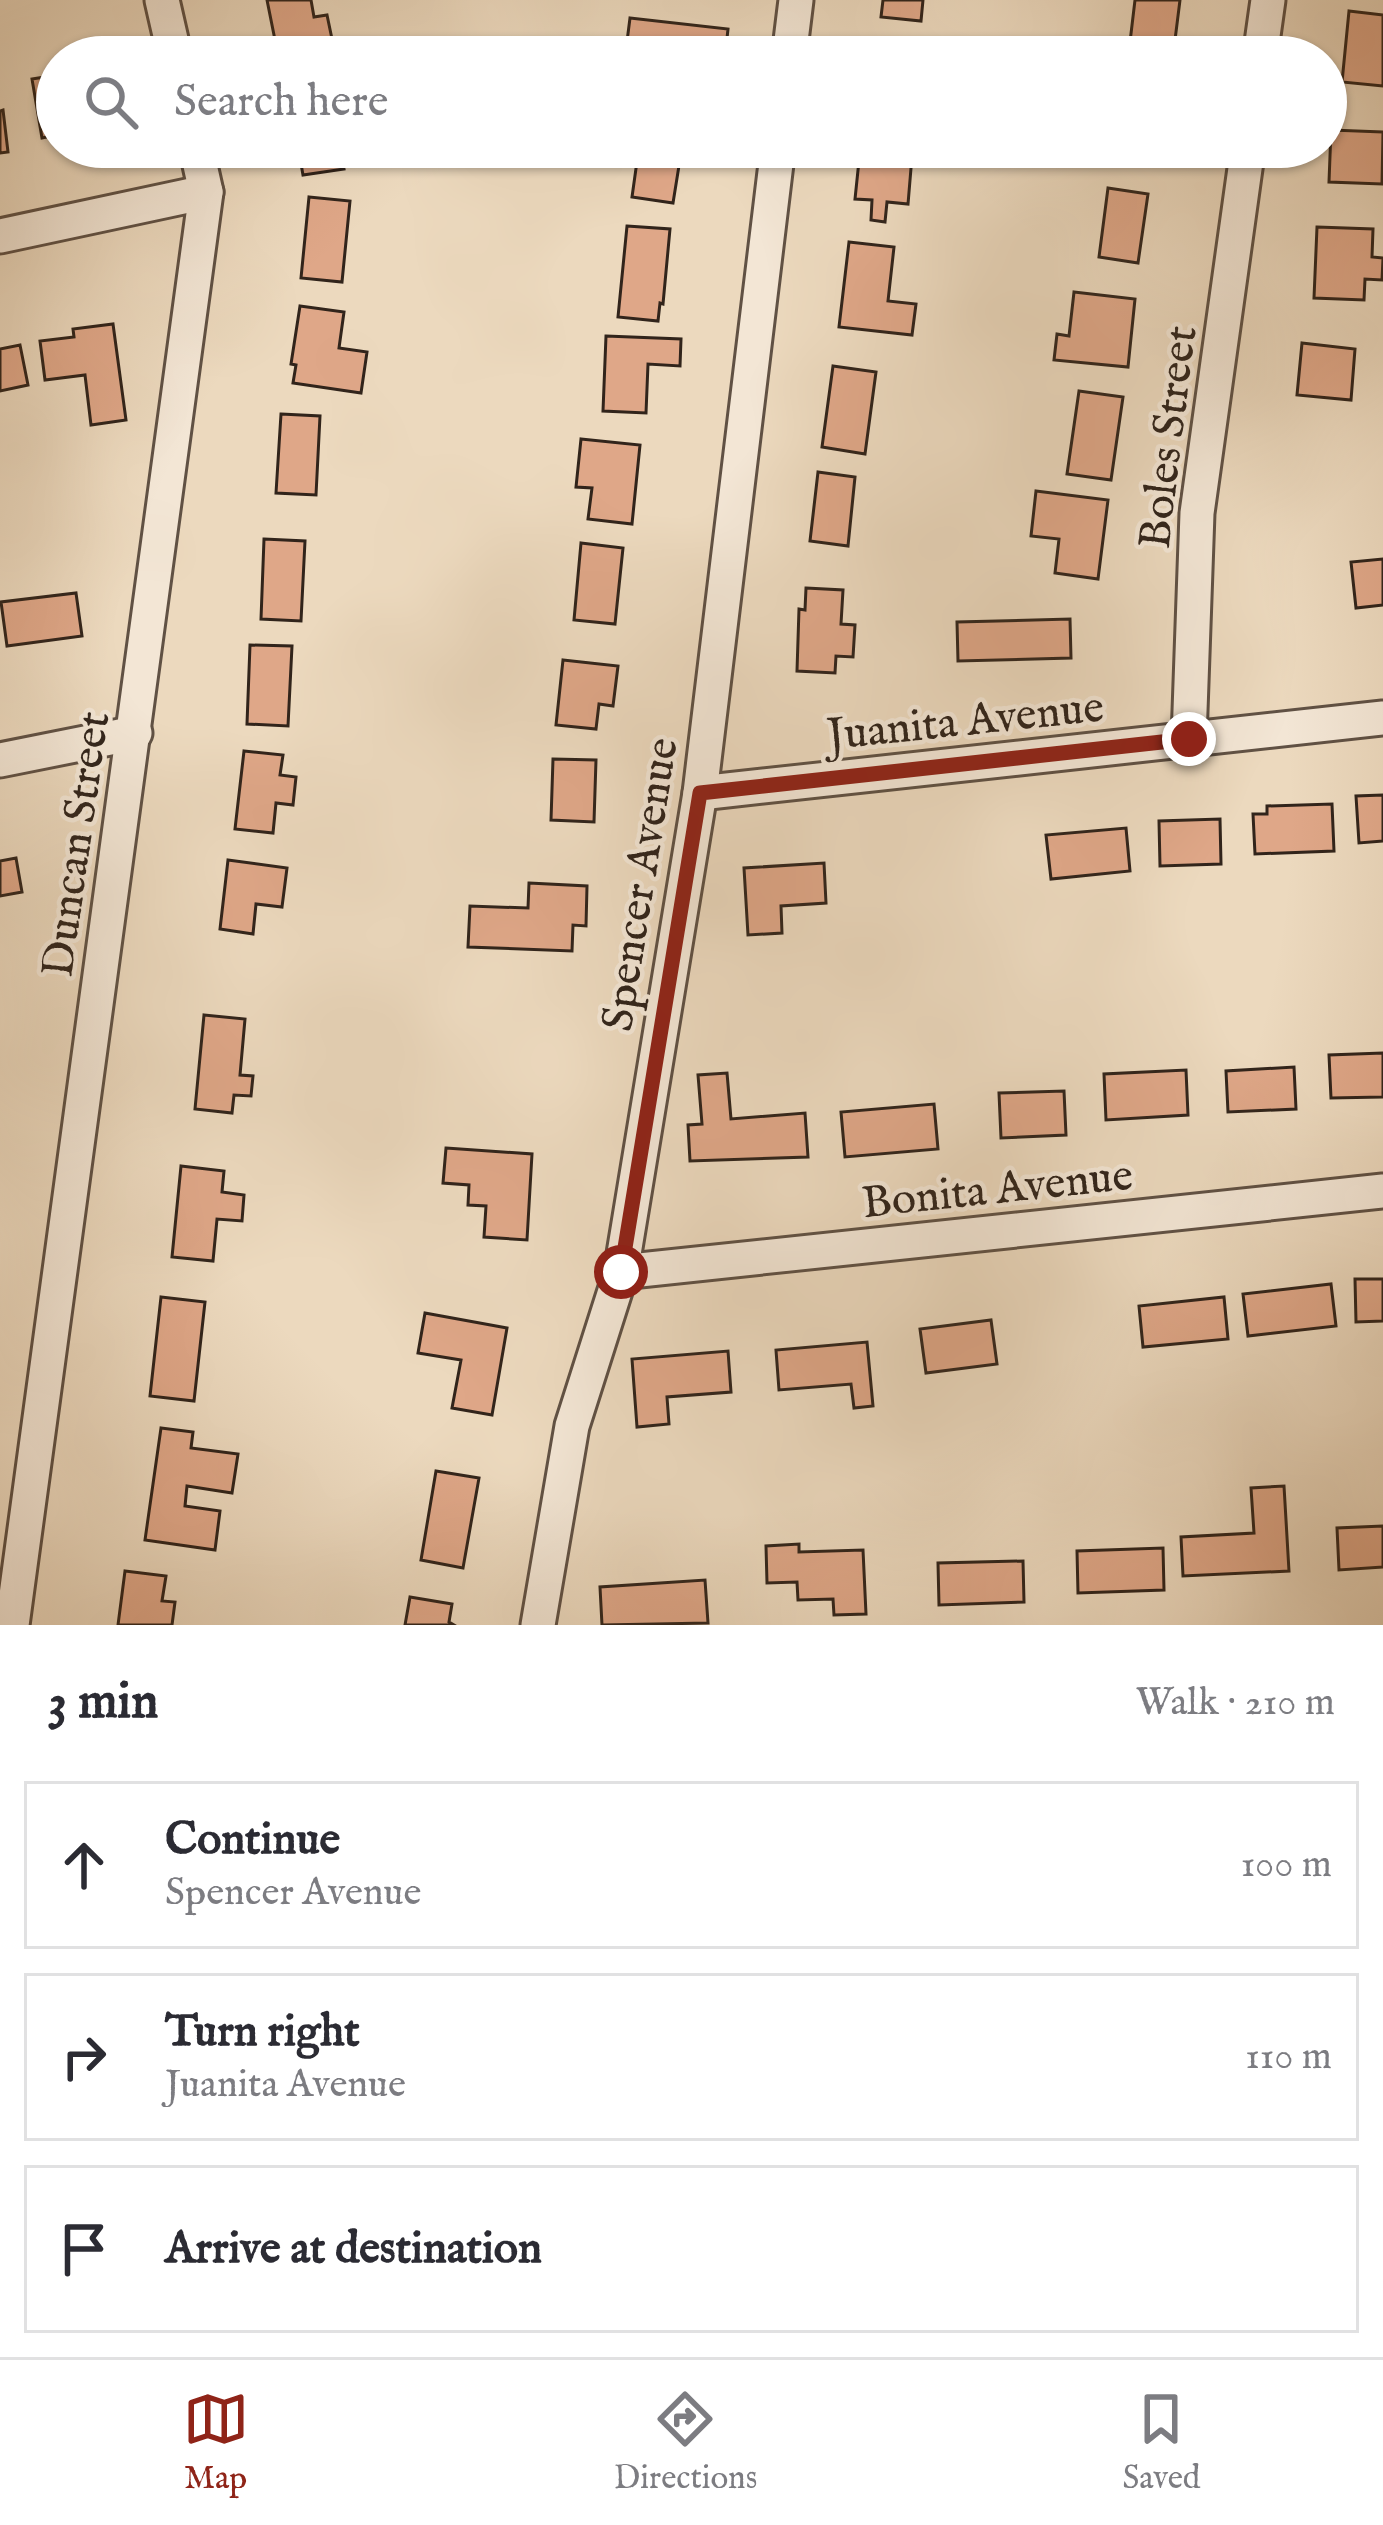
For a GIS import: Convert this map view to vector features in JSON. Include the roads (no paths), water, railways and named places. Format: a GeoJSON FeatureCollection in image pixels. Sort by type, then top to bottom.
{"type":"FeatureCollection","features":[{"type":"Feature","properties":{"kind":"street"},"geometry":{"type":"LineString","coordinates":[[163,0],[171,36]]}},
{"type":"Feature","properties":{"kind":"street"},"geometry":{"type":"LineString","coordinates":[[792,36],[796,0]]}},
{"type":"Feature","properties":{"kind":"street"},"geometry":{"type":"LineString","coordinates":[[1263,36],[1268,0]]}},
{"type":"Feature","properties":{"kind":"street","name":"Duncan Street"},"geometry":{"type":"LineString","coordinates":[[12,1625],[206,192],[201,168]]}},
{"type":"Feature","properties":{"kind":"street","name":"Spencer Avenue"},"geometry":{"type":"LineString","coordinates":[[538,1625],[572,1426],[621,1272],[700,793],[775,168]]}},
{"type":"Feature","properties":{"kind":"street","name":"Boles Street"},"geometry":{"type":"LineString","coordinates":[[1189,739],[1197,514],[1245,168]]}},
{"type":"Feature","properties":{"kind":"street"},"geometry":{"type":"LineString","coordinates":[[0,236],[206,192]]}},
{"type":"Feature","properties":{"kind":"street","name":"Juanita Avenue"},"geometry":{"type":"LineString","coordinates":[[700,793],[1383,718]]}},
{"type":"Feature","properties":{"kind":"street"},"geometry":{"type":"LineString","coordinates":[[0,760],[135,733]]}},
{"type":"Feature","properties":{"kind":"street","name":"Bonita Avenue"},"geometry":{"type":"LineString","coordinates":[[621,1272],[1383,1191]]}}]}
